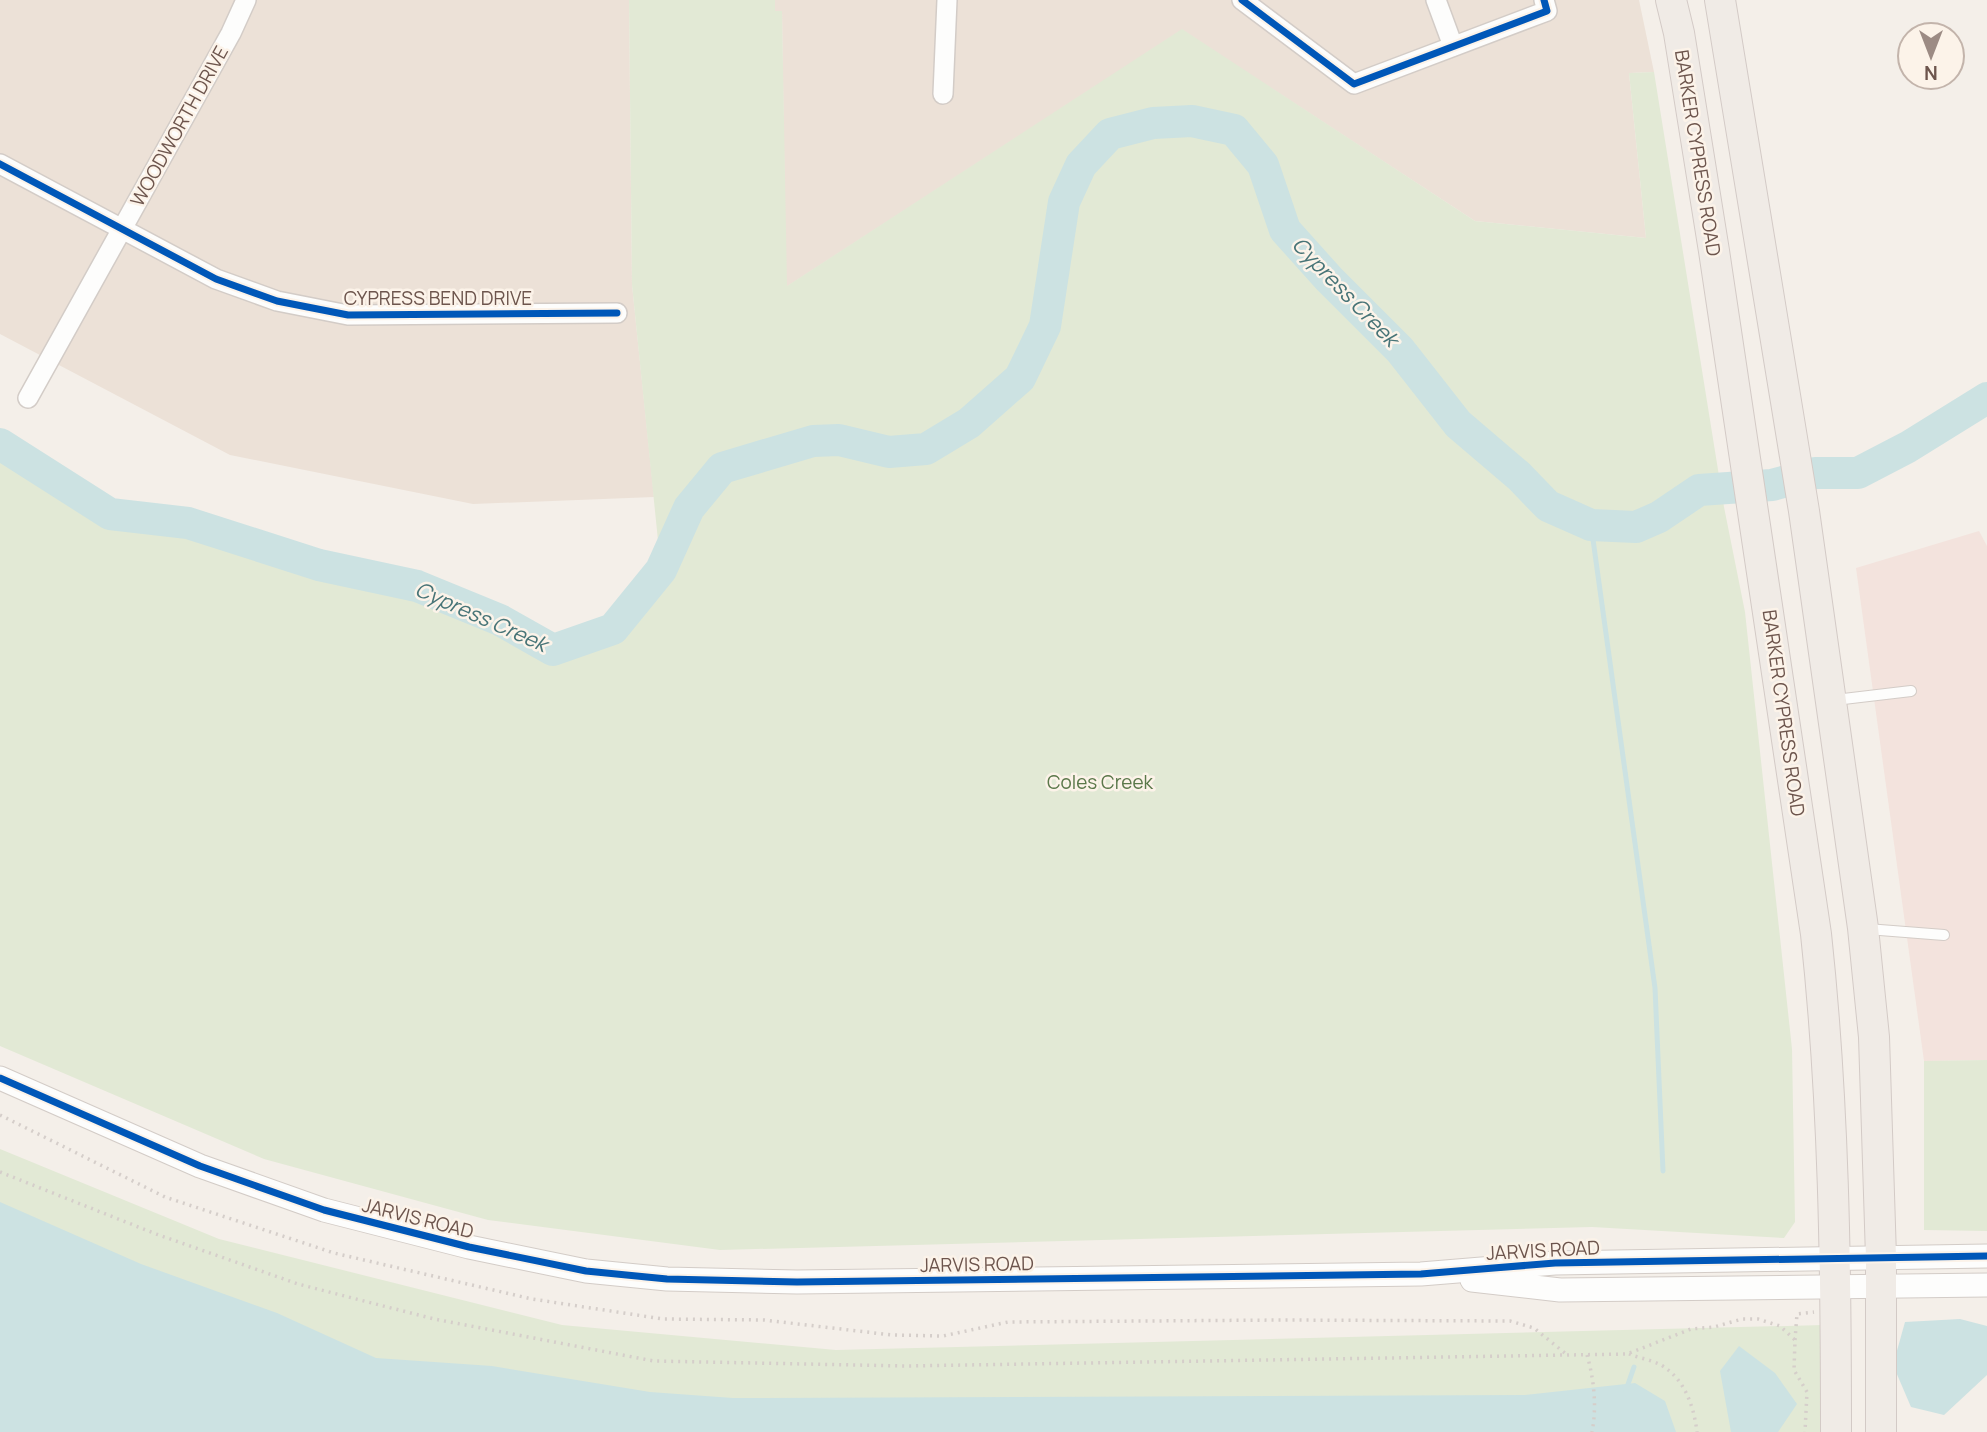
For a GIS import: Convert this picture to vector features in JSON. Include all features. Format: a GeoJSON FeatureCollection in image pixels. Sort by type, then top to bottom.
{"type":"FeatureCollection","features":[{"type":"Feature","properties":{"kind":"main road","name":"BARKER CYPRESS ROAD"},"geometry":{"type":"LineString","coordinates":[[1671,0],[1679,33],[1755,518],[1816,934],[1827,1029],[1836,1272],[1836,1432]]}},
{"type":"Feature","properties":{"kind":"main road"},"geometry":{"type":"LineString","coordinates":[[1679,33],[1723,12],[1804,511],[1863,928],[1874,1037],[1881,1272],[1881,1432]]}},
{"type":"Feature","properties":{"kind":"main road"},"geometry":{"type":"LineString","coordinates":[[1816,934],[1863,928]]}},
{"type":"Feature","properties":{"kind":"street","name":"WOODWORTH DRIVE"},"geometry":{"type":"LineString","coordinates":[[28,398],[231,33],[246,0]]}},
{"type":"Feature","properties":{"kind":"street"},"geometry":{"type":"LineString","coordinates":[[943,94],[947,0]]}},
{"type":"Feature","properties":{"kind":"street"},"geometry":{"type":"LineString","coordinates":[[1242,0],[1354,84],[1547,11],[1544,0]]}},
{"type":"Feature","properties":{"kind":"street"},"geometry":{"type":"LineString","coordinates":[[1436,0],[1453,46]]}},
{"type":"Feature","properties":{"kind":"street","name":"CYPRESS BEND DRIVE"},"geometry":{"type":"LineString","coordinates":[[0,163],[226,283],[277,301],[314,310],[348,315],[386,316],[617,313]]}},
{"type":"Feature","properties":{"kind":"street","name":"JARVIS ROAD"},"geometry":{"type":"LineString","coordinates":[[0,1079],[200,1166],[324,1210],[469,1247],[586,1271],[667,1279],[797,1282],[1420,1274],[1560,1290],[1836,1272],[1881,1272],[1987,1285]]}},
{"type":"Feature","properties":{"kind":"street","name":"JARVIS ROAD"},"geometry":{"type":"LineString","coordinates":[[1881,1272],[1987,1256]]}},
{"type":"Feature","properties":{"kind":"lane"},"geometry":{"type":"LineString","coordinates":[[1831,701],[1912,691]]}},
{"type":"Feature","properties":{"kind":"lane"},"geometry":{"type":"LineString","coordinates":[[1863,928],[1944,935]]}},
{"type":"Feature","properties":{"kind":"path"},"geometry":{"type":"LineString","coordinates":[[0,1172],[156,1234],[298,1284],[434,1319],[654,1361],[906,1366],[1587,1355],[1627,1353],[1691,1329],[1714,1327],[1742,1319],[1758,1319],[1780,1326],[1795,1340],[1794,1370],[1807,1392],[1805,1432]]}},
{"type":"Feature","properties":{"kind":"path"},"geometry":{"type":"LineString","coordinates":[[1627,1353],[1662,1365],[1679,1382],[1694,1408],[1697,1432]]}},
{"type":"Feature","properties":{"kind":"path"},"geometry":{"type":"LineString","coordinates":[[1587,1355],[1592,1371],[1592,1432]]}},
{"type":"Feature","properties":{"kind":"shaded area"},"geometry":{"type":"Polygon","coordinates":[[[0,0],[629,0],[632,285],[654,497],[473,504],[230,455],[0,334],[0,0]]]}},
{"type":"Feature","properties":{"kind":"shaded area"},"geometry":{"type":"Polygon","coordinates":[[[775,0],[1639,0],[1654,72],[1629,73],[1646,238],[1475,221],[1182,30],[786,287],[782,12],[775,11],[775,0]]]}},
{"type":"Feature","properties":{"kind":"shaded area"},"geometry":{"type":"Polygon","coordinates":[[[1979,531],[1987,546],[1987,1060],[1924,1061],[1856,568],[1979,531]]]}},
{"type":"Feature","properties":{"kind":"shaded area"},"geometry":{"type":"Polygon","coordinates":[[[0,1202],[141,1264],[277,1313],[376,1358],[492,1366],[650,1392],[733,1398],[1525,1395],[1635,1383],[1665,1401],[1676,1432],[0,1432],[0,1202]]]}},
{"type":"Feature","properties":{"kind":"shaded area"},"geometry":{"type":"Polygon","coordinates":[[[1960,1319],[1987,1326],[1987,1375],[1944,1415],[1911,1407],[1893,1365],[1905,1322],[1960,1319]]]}},
{"type":"Feature","properties":{"kind":"shaded area"},"geometry":{"type":"Polygon","coordinates":[[[1739,1346],[1775,1373],[1797,1404],[1778,1432],[1731,1432],[1720,1371],[1739,1346]]]}},
{"type":"Feature","properties":{"kind":"green space","name":"Coles Creek"},"geometry":{"type":"Polygon","coordinates":[[[629,0],[775,0],[775,11],[782,11],[787,286],[1182,29],[1475,221],[1646,238],[1629,73],[1654,72],[1724,507],[1745,612],[1792,1049],[1795,1222],[1784,1238],[1592,1227],[720,1250],[488,1220],[264,1159],[0,1046],[0,444],[110,514],[188,523],[319,565],[417,586],[500,620],[553,650],[613,629],[661,570],[632,285],[629,0]]]}},
{"type":"Feature","properties":{"kind":"green space"},"geometry":{"type":"Polygon","coordinates":[[[1987,1060],[1987,1231],[1924,1230],[1924,1061],[1987,1060]]]}},
{"type":"Feature","properties":{"kind":"green space"},"geometry":{"type":"Polygon","coordinates":[[[0,1149],[219,1239],[562,1325],[836,1350],[1823,1325],[1821,1432],[0,1432],[0,1149]]]}},
{"type":"Feature","properties":{"kind":"waterway","name":"Cypress Creek"},"geometry":{"type":"LineString","coordinates":[[0,444],[110,514],[188,523],[319,565],[417,586],[500,620],[553,650],[613,629],[661,570],[689,508],[722,468],[813,441],[839,440],[889,452],[926,449],[969,423],[1020,378],[1045,326],[1064,202],[1081,165],[1110,134],[1153,123],[1192,121],[1234,130],[1263,165],[1285,230],[1329,279],[1400,350],[1458,424],[1519,476],[1548,506],[1591,525],[1636,527],[1659,517],[1699,490],[1772,485],[1815,473],[1858,473],[1908,447],[1987,398]]}},
{"type":"Feature","properties":{"kind":"waterway"},"geometry":{"type":"LineString","coordinates":[[1591,525],[1655,988],[1663,1171]]}},
{"type":"Feature","properties":{"kind":"waterway"},"geometry":{"type":"LineString","coordinates":[[1626,1390],[1634,1367]]}},
{"type":"Feature","properties":{"kind":"cycle path"},"geometry":{"type":"LineString","coordinates":[[1242,0],[1354,84],[1547,11],[1544,0]]}},
{"type":"Feature","properties":{"kind":"cycle path"},"geometry":{"type":"LineString","coordinates":[[0,164],[216,279],[277,301],[348,315],[617,313]]}},
{"type":"Feature","properties":{"kind":"cycle path"},"geometry":{"type":"LineString","coordinates":[[0,1078],[200,1166],[324,1210],[469,1247],[586,1271],[667,1279],[797,1282],[1421,1274],[1555,1263],[1987,1256]]}}]}
